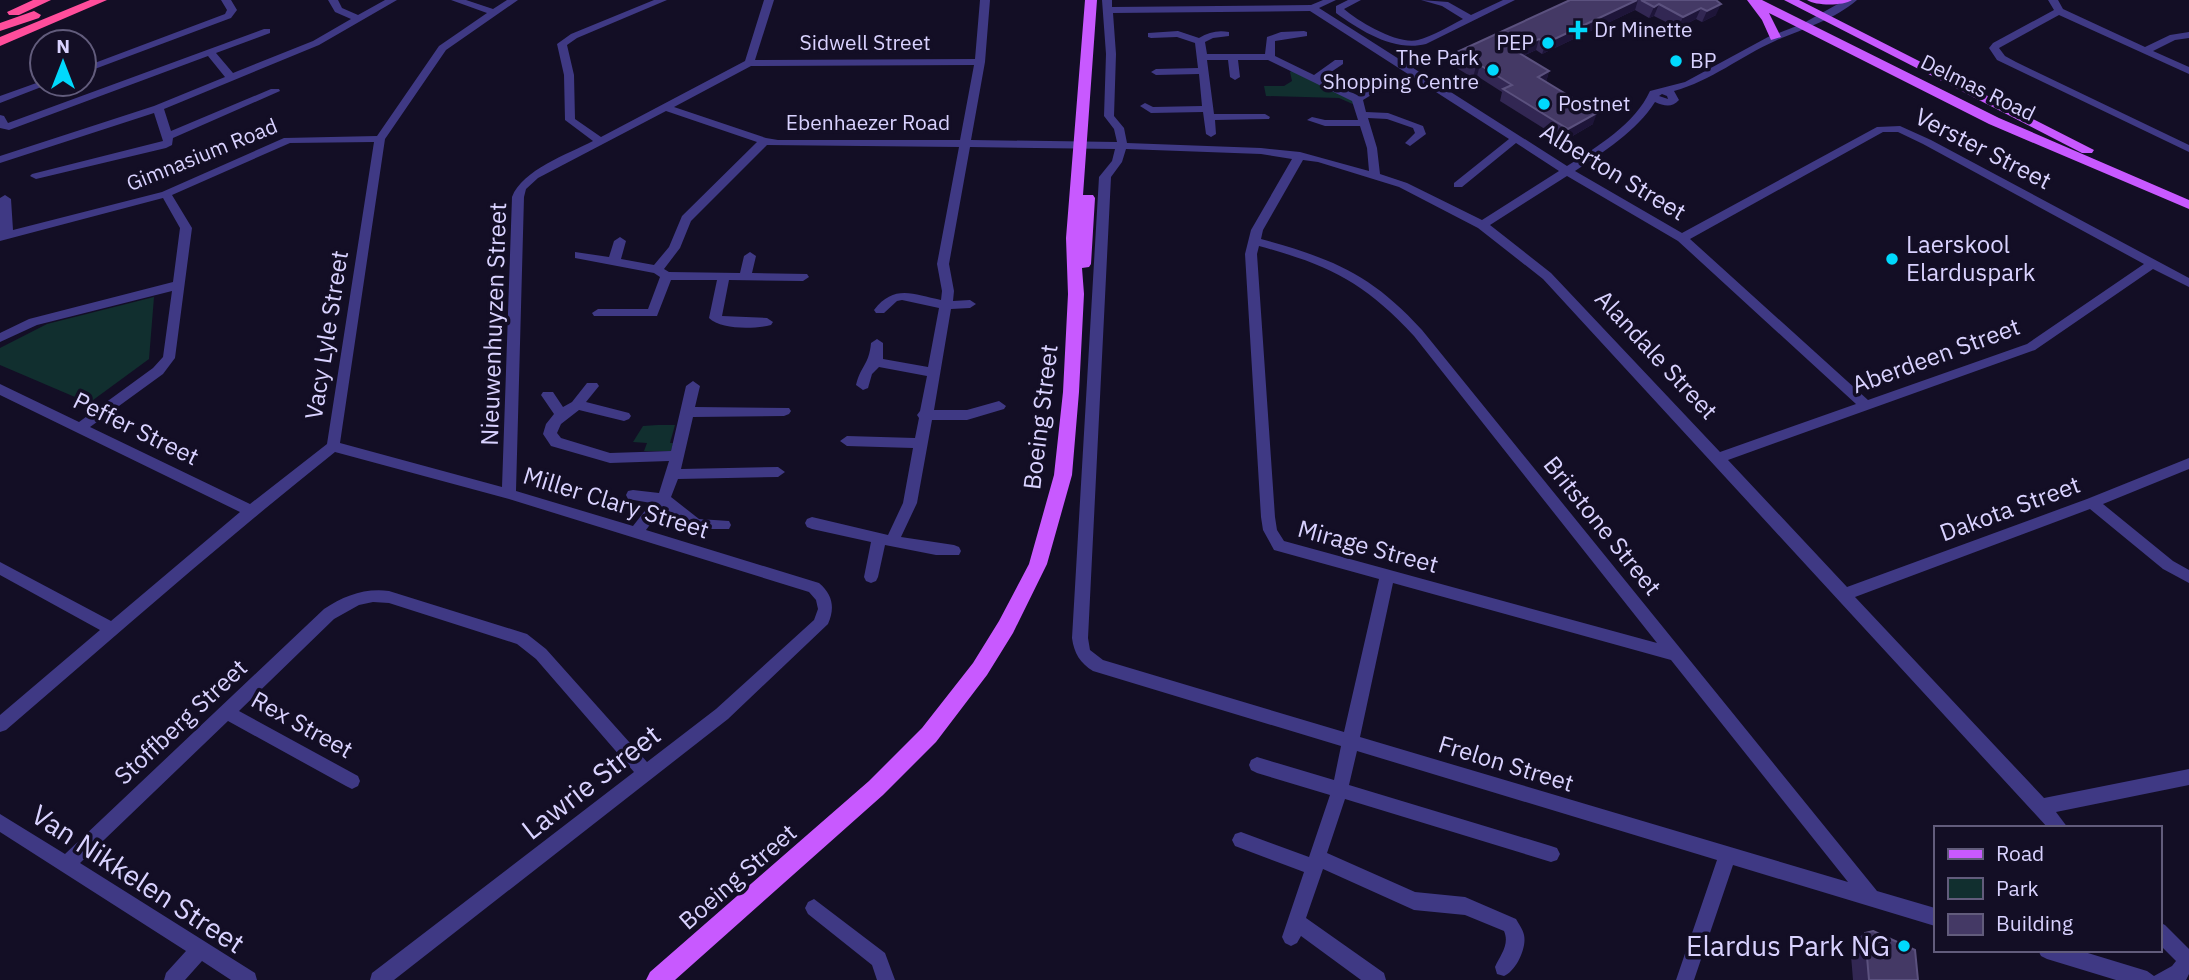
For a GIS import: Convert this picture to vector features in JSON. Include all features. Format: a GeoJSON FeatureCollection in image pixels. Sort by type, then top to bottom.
{"type":"FeatureCollection","features":[{"type":"Feature","properties":{"kind":"highway"},"geometry":{"type":"LineString","coordinates":[[0,4],[13,0]]}},
{"type":"Feature","properties":{"kind":"highway"},"geometry":{"type":"LineString","coordinates":[[0,17],[45,0]]}},
{"type":"Feature","properties":{"kind":"highway"},"geometry":{"type":"LineString","coordinates":[[0,27],[101,0]]}},
{"type":"Feature","properties":{"kind":"highway"},"geometry":{"type":"LineString","coordinates":[[0,41],[72,6]]}},
{"type":"Feature","properties":{"kind":"main road","name":"Boeing Street"},"geometry":{"type":"LineString","coordinates":[[667,980],[880,794],[907,766],[943,727],[995,659],[1030,595],[1058,522],[1071,467],[1091,0]]}},
{"type":"Feature","properties":{"kind":"main road","name":"Boeing Street"},"geometry":{"type":"LineString","coordinates":[[658,980],[876,788],[929,735],[979,669],[1006,627],[1038,564],[1063,475],[1075,335],[1073,237],[1097,44],[1097,0]]}},
{"type":"Feature","properties":{"kind":"main road","name":"Delmas Road"},"geometry":{"type":"LineString","coordinates":[[1751,0],[1994,121],[2189,204]]}},
{"type":"Feature","properties":{"kind":"main road"},"geometry":{"type":"LineString","coordinates":[[1751,0],[1764,12],[1774,37]]}},
{"type":"Feature","properties":{"kind":"main road","name":"Delmas Road"},"geometry":{"type":"LineString","coordinates":[[1790,0],[2189,204]]}},
{"type":"Feature","properties":{"kind":"main road"},"geometry":{"type":"LineString","coordinates":[[1813,0],[1846,0]]}},
{"type":"Feature","properties":{"kind":"street"},"geometry":{"type":"LineString","coordinates":[[98,65],[228,16],[232,10],[226,0]]}},
{"type":"Feature","properties":{"kind":"street"},"geometry":{"type":"LineString","coordinates":[[333,0],[338,10],[359,19]]}},
{"type":"Feature","properties":{"kind":"street"},"geometry":{"type":"LineString","coordinates":[[0,160],[158,108],[331,36],[392,0]]}},
{"type":"Feature","properties":{"kind":"street"},"geometry":{"type":"LineString","coordinates":[[456,0],[493,12]]}},
{"type":"Feature","properties":{"kind":"street","name":"Vacy Lyle Street"},"geometry":{"type":"LineString","coordinates":[[0,725],[251,511],[333,446],[380,139],[438,52],[513,0]]}},
{"type":"Feature","properties":{"kind":"street"},"geometry":{"type":"LineString","coordinates":[[600,141],[570,120],[569,75],[562,44],[574,36],[662,0]]}},
{"type":"Feature","properties":{"kind":"street"},"geometry":{"type":"LineString","coordinates":[[749,62],[769,0]]}},
{"type":"Feature","properties":{"kind":"street"},"geometry":{"type":"LineString","coordinates":[[871,577],[886,539],[910,503],[946,305],[948,291],[943,264],[980,62],[985,0]]}},
{"type":"Feature","properties":{"kind":"street"},"geometry":{"type":"LineString","coordinates":[[1126,0],[1139,10]]}},
{"type":"Feature","properties":{"kind":"street"},"geometry":{"type":"LineString","coordinates":[[1121,147],[1121,130],[1109,116],[1111,54],[1107,5],[1139,10],[1312,8],[1331,0]]}},
{"type":"Feature","properties":{"kind":"street"},"geometry":{"type":"LineString","coordinates":[[1356,0],[1339,8],[1339,11],[1408,45],[1418,45],[1510,0]]}},
{"type":"Feature","properties":{"kind":"street"},"geometry":{"type":"LineString","coordinates":[[1426,0],[1445,4],[1470,19]]}},
{"type":"Feature","properties":{"kind":"street"},"geometry":{"type":"LineString","coordinates":[[1482,225],[1568,172],[1626,127],[1689,84],[1774,37],[1805,26],[1852,0]]}},
{"type":"Feature","properties":{"kind":"street"},"geometry":{"type":"LineString","coordinates":[[2053,0],[2059,11],[2189,71]]}},
{"type":"Feature","properties":{"kind":"street","name":"Alberton Street"},"geometry":{"type":"LineString","coordinates":[[1312,8],[1568,172],[1682,238],[1867,406]]}},
{"type":"Feature","properties":{"kind":"street"},"geometry":{"type":"LineString","coordinates":[[2059,11],[1996,45],[1996,54],[2189,149]]}},
{"type":"Feature","properties":{"kind":"street"},"geometry":{"type":"LineString","coordinates":[[2,125],[267,31]]}},
{"type":"Feature","properties":{"kind":"street"},"geometry":{"type":"LineString","coordinates":[[1151,34],[1178,34],[1199,41],[1211,35],[1226,34]]}},
{"type":"Feature","properties":{"kind":"street"},"geometry":{"type":"LineString","coordinates":[[1270,57],[1270,39],[1281,35],[1304,34]]}},
{"type":"Feature","properties":{"kind":"street"},"geometry":{"type":"LineString","coordinates":[[2144,51],[2173,37],[2189,35]]}},
{"type":"Feature","properties":{"kind":"street"},"geometry":{"type":"LineString","coordinates":[[136,38],[148,48]]}},
{"type":"Feature","properties":{"kind":"street"},"geometry":{"type":"LineString","coordinates":[[1199,41],[1211,134]]}},
{"type":"Feature","properties":{"kind":"street"},"geometry":{"type":"LineString","coordinates":[[209,52],[230,76]]}},
{"type":"Feature","properties":{"kind":"street"},"geometry":{"type":"LineString","coordinates":[[1232,56],[1235,77]]}},
{"type":"Feature","properties":{"kind":"street"},"geometry":{"type":"LineString","coordinates":[[1202,57],[1270,57],[1357,99],[1373,148],[1376,175]]}},
{"type":"Feature","properties":{"kind":"street","name":"Nieuwenhuyzen Street"},"geometry":{"type":"LineString","coordinates":[[509,494],[519,197],[522,188],[534,176],[749,62]]}},
{"type":"Feature","properties":{"kind":"street","name":"Sidwell Street"},"geometry":{"type":"LineString","coordinates":[[749,62],[980,62]]}},
{"type":"Feature","properties":{"kind":"street"},"geometry":{"type":"LineString","coordinates":[[1316,78],[1339,62]]}},
{"type":"Feature","properties":{"kind":"street"},"geometry":{"type":"LineString","coordinates":[[1156,72],[1204,71]]}},
{"type":"Feature","properties":{"kind":"street"},"geometry":{"type":"LineString","coordinates":[[1357,99],[1377,87],[1364,82]]}},
{"type":"Feature","properties":{"kind":"street"},"geometry":{"type":"LineString","coordinates":[[0,100],[28,90]]}},
{"type":"Feature","properties":{"kind":"street"},"geometry":{"type":"LineString","coordinates":[[167,136],[275,91]]}},
{"type":"Feature","properties":{"kind":"street"},"geometry":{"type":"LineString","coordinates":[[1626,127],[1649,105],[1656,92],[1670,97]]}},
{"type":"Feature","properties":{"kind":"street"},"geometry":{"type":"LineString","coordinates":[[1145,106],[1151,110],[1265,117]]}},
{"type":"Feature","properties":{"kind":"street","name":"Ebenhaezer Road"},"geometry":{"type":"LineString","coordinates":[[664,107],[764,141],[785,144],[1085,144]]}},
{"type":"Feature","properties":{"kind":"street"},"geometry":{"type":"LineString","coordinates":[[36,176],[168,143],[158,108]]}},
{"type":"Feature","properties":{"kind":"street"},"geometry":{"type":"LineString","coordinates":[[1312,120],[1325,123],[1388,116],[1418,126],[1421,134],[1410,143]]}},
{"type":"Feature","properties":{"kind":"street","name":"Verster Street"},"geometry":{"type":"LineString","coordinates":[[1682,238],[1881,129],[1893,128],[1938,148],[2189,283]]}},
{"type":"Feature","properties":{"kind":"street"},"geometry":{"type":"LineString","coordinates":[[1458,185],[1516,138]]}},
{"type":"Feature","properties":{"kind":"street","name":"Gimnasium Road"},"geometry":{"type":"LineString","coordinates":[[3,236],[166,194],[288,140],[380,139]]}},
{"type":"Feature","properties":{"kind":"street"},"geometry":{"type":"LineString","coordinates":[[598,313],[653,313],[662,273],[686,219],[764,141]]}},
{"type":"Feature","properties":{"kind":"street","name":"Alandale Street"},"geometry":{"type":"LineString","coordinates":[[1085,144],[1213,148],[1300,155],[1376,175],[1415,191],[1482,225],[1555,284],[2058,826]]}},
{"type":"Feature","properties":{"kind":"street","name":"Boeing Street"},"geometry":{"type":"LineString","coordinates":[[1080,638],[1105,177],[1117,162],[1121,147]]}},
{"type":"Feature","properties":{"kind":"street","name":"Mirage Street"},"geometry":{"type":"LineString","coordinates":[[1300,155],[1253,241],[1250,272],[1270,530],[1279,546],[1675,654]]}},
{"type":"Feature","properties":{"kind":"street"},"geometry":{"type":"LineString","coordinates":[[81,428],[158,371],[167,361],[186,228],[166,194]]}},
{"type":"Feature","properties":{"kind":"street"},"geometry":{"type":"LineString","coordinates":[[3,236],[5,200]]}},
{"type":"Feature","properties":{"kind":"street"},"geometry":{"type":"LineString","coordinates":[[614,262],[620,241]]}},
{"type":"Feature","properties":{"kind":"street","name":"Britstone Street"},"geometry":{"type":"LineString","coordinates":[[1253,241],[1291,251],[1366,285],[1388,301],[1419,333],[1871,897]]}},
{"type":"Feature","properties":{"kind":"street"},"geometry":{"type":"LineString","coordinates":[[579,255],[662,273],[724,277],[803,277]]}},
{"type":"Feature","properties":{"kind":"street"},"geometry":{"type":"LineString","coordinates":[[745,277],[750,256]]}},
{"type":"Feature","properties":{"kind":"street","name":"Aberdeen Street"},"geometry":{"type":"LineString","coordinates":[[1718,458],[2031,347],[2153,263]]}},
{"type":"Feature","properties":{"kind":"street"},"geometry":{"type":"LineString","coordinates":[[724,277],[715,318],[722,321],[766,321]]}},
{"type":"Feature","properties":{"kind":"street"},"geometry":{"type":"LineString","coordinates":[[0,338],[33,322],[178,285]]}},
{"type":"Feature","properties":{"kind":"street"},"geometry":{"type":"LineString","coordinates":[[880,310],[891,299],[902,296],[946,305],[970,304]]}},
{"type":"Feature","properties":{"kind":"street"},"geometry":{"type":"LineString","coordinates":[[863,385],[866,372],[876,362],[877,343]]}},
{"type":"Feature","properties":{"kind":"street"},"geometry":{"type":"LineString","coordinates":[[876,362],[932,372]]}},
{"type":"Feature","properties":{"kind":"street"},"geometry":{"type":"LineString","coordinates":[[592,386],[577,404],[561,414],[551,427],[550,435],[556,442],[610,458],[677,456]]}},
{"type":"Feature","properties":{"kind":"street"},"geometry":{"type":"LineString","coordinates":[[636,533],[663,499],[673,474],[692,386]]}},
{"type":"Feature","properties":{"kind":"street","name":"Peffer Street"},"geometry":{"type":"LineString","coordinates":[[0,389],[251,511]]}},
{"type":"Feature","properties":{"kind":"street"},"geometry":{"type":"LineString","coordinates":[[548,395],[561,414]]}},
{"type":"Feature","properties":{"kind":"street"},"geometry":{"type":"LineString","coordinates":[[577,404],[624,416]]}},
{"type":"Feature","properties":{"kind":"street"},"geometry":{"type":"LineString","coordinates":[[924,415],[967,415],[999,406]]}},
{"type":"Feature","properties":{"kind":"street"},"geometry":{"type":"LineString","coordinates":[[687,412],[784,411]]}},
{"type":"Feature","properties":{"kind":"street"},"geometry":{"type":"LineString","coordinates":[[847,441],[920,443]]}},
{"type":"Feature","properties":{"kind":"street","name":"Miller Clary Street"},"geometry":{"type":"LineString","coordinates":[[333,446],[509,494],[814,587],[824,599],[826,615]]}},
{"type":"Feature","properties":{"kind":"street","name":"Dakota Street"},"geometry":{"type":"LineString","coordinates":[[1845,594],[2092,503],[2189,463]]}},
{"type":"Feature","properties":{"kind":"street"},"geometry":{"type":"LineString","coordinates":[[673,474],[778,472]]}},
{"type":"Feature","properties":{"kind":"street"},"geometry":{"type":"LineString","coordinates":[[634,495],[663,499],[696,525],[724,525]]}},
{"type":"Feature","properties":{"kind":"street"},"geometry":{"type":"LineString","coordinates":[[2092,503],[2168,565],[2189,577]]}},
{"type":"Feature","properties":{"kind":"street"},"geometry":{"type":"LineString","coordinates":[[812,523],[923,549],[954,551]]}},
{"type":"Feature","properties":{"kind":"street"},"geometry":{"type":"LineString","coordinates":[[0,568],[114,630]]}},
{"type":"Feature","properties":{"kind":"street"},"geometry":{"type":"LineString","coordinates":[[1377,980],[1294,929],[1340,789],[1387,576]]}},
{"type":"Feature","properties":{"kind":"street","name":"Stoffberg Street"},"geometry":{"type":"LineString","coordinates":[[66,865],[329,614],[355,599],[377,595],[522,639],[541,654],[646,772]]}},
{"type":"Feature","properties":{"kind":"street","name":"Lawrie Street"},"geometry":{"type":"LineString","coordinates":[[379,980],[732,705],[819,625],[826,615]]}},
{"type":"Feature","properties":{"kind":"street","name":"Frelon Street"},"geometry":{"type":"LineString","coordinates":[[1080,638],[1083,655],[1099,666],[1934,917]]}},
{"type":"Feature","properties":{"kind":"street","name":"Rex Street"},"geometry":{"type":"LineString","coordinates":[[228,713],[352,781]]}},
{"type":"Feature","properties":{"kind":"street"},"geometry":{"type":"LineString","coordinates":[[1257,765],[1551,854]]}},
{"type":"Feature","properties":{"kind":"street"},"geometry":{"type":"LineString","coordinates":[[2041,807],[2189,777]]}},
{"type":"Feature","properties":{"kind":"street","name":"Van Nikkelen Street"},"geometry":{"type":"LineString","coordinates":[[0,822],[248,980]]}},
{"type":"Feature","properties":{"kind":"street"},"geometry":{"type":"LineString","coordinates":[[1241,840],[1317,863],[1414,901],[1465,906],[1510,925],[1516,937],[1515,947],[1504,967]]}},
{"type":"Feature","properties":{"kind":"street"},"geometry":{"type":"LineString","coordinates":[[1685,980],[1727,856]]}},
{"type":"Feature","properties":{"kind":"street"},"geometry":{"type":"LineString","coordinates":[[814,908],[878,959],[886,980]]}},
{"type":"Feature","properties":{"kind":"street"},"geometry":{"type":"LineString","coordinates":[[2161,933],[2188,961],[2179,973],[2162,980]]}},
{"type":"Feature","properties":{"kind":"street"},"geometry":{"type":"LineString","coordinates":[[173,980],[199,950]]}},
{"type":"Feature","properties":{"kind":"street"},"geometry":{"type":"LineString","coordinates":[[2054,952],[2147,980]]}},
{"type":"Feature","properties":{"kind":"green space"},"geometry":{"type":"Polygon","coordinates":[[[1293,70],[1353,100],[1355,105],[1339,98],[1266,96],[1264,86],[1284,86],[1292,81],[1290,72],[1293,70]]]}},
{"type":"Feature","properties":{"kind":"green space"},"geometry":{"type":"Polygon","coordinates":[[[154,297],[149,359],[89,403],[0,365],[0,348],[47,324],[154,297]]]}},
{"type":"Feature","properties":{"kind":"green space"},"geometry":{"type":"Polygon","coordinates":[[[675,425],[670,443],[673,443],[671,451],[644,451],[647,443],[633,442],[643,426],[675,425]]]}},
{"type":"Feature","properties":{"kind":"building"},"geometry":{"type":"Polygon","coordinates":[[[1570,0],[1637,0],[1546,43],[1539,39],[1514,50],[1549,71],[1538,77],[1597,113],[1568,129],[1503,89],[1512,85],[1455,53],[1570,0]]]}},
{"type":"Feature","properties":{"kind":"building"},"geometry":{"type":"Polygon","coordinates":[[[1641,0],[1716,0],[1721,4],[1707,11],[1701,8],[1683,17],[1659,4],[1654,7],[1641,0]]]}},
{"type":"Feature","properties":{"kind":"building"},"geometry":{"type":"Polygon","coordinates":[[[1873,931],[1915,950],[1918,980],[1869,980],[1865,933],[1873,931]]]}},
{"type":"Feature","properties":{"kind":"place","name":"Dr Minette"},"geometry":{"type":"Point","coordinates":[1578,30]}},
{"type":"Feature","properties":{"kind":"place","name":"PEP"},"geometry":{"type":"Point","coordinates":[1548,43]}},
{"type":"Feature","properties":{"kind":"place","name":"BP"},"geometry":{"type":"Point","coordinates":[1676,61]}},
{"type":"Feature","properties":{"kind":"place","name":"The Park Shopping Centre"},"geometry":{"type":"Point","coordinates":[1493,70]}},
{"type":"Feature","properties":{"kind":"place","name":"Postnet"},"geometry":{"type":"Point","coordinates":[1544,104]}},
{"type":"Feature","properties":{"kind":"place","name":"Laerskool Elarduspark"},"geometry":{"type":"Point","coordinates":[1892,259]}},
{"type":"Feature","properties":{"kind":"place","name":"Elardus Park NG"},"geometry":{"type":"Point","coordinates":[1904,946]}}]}
